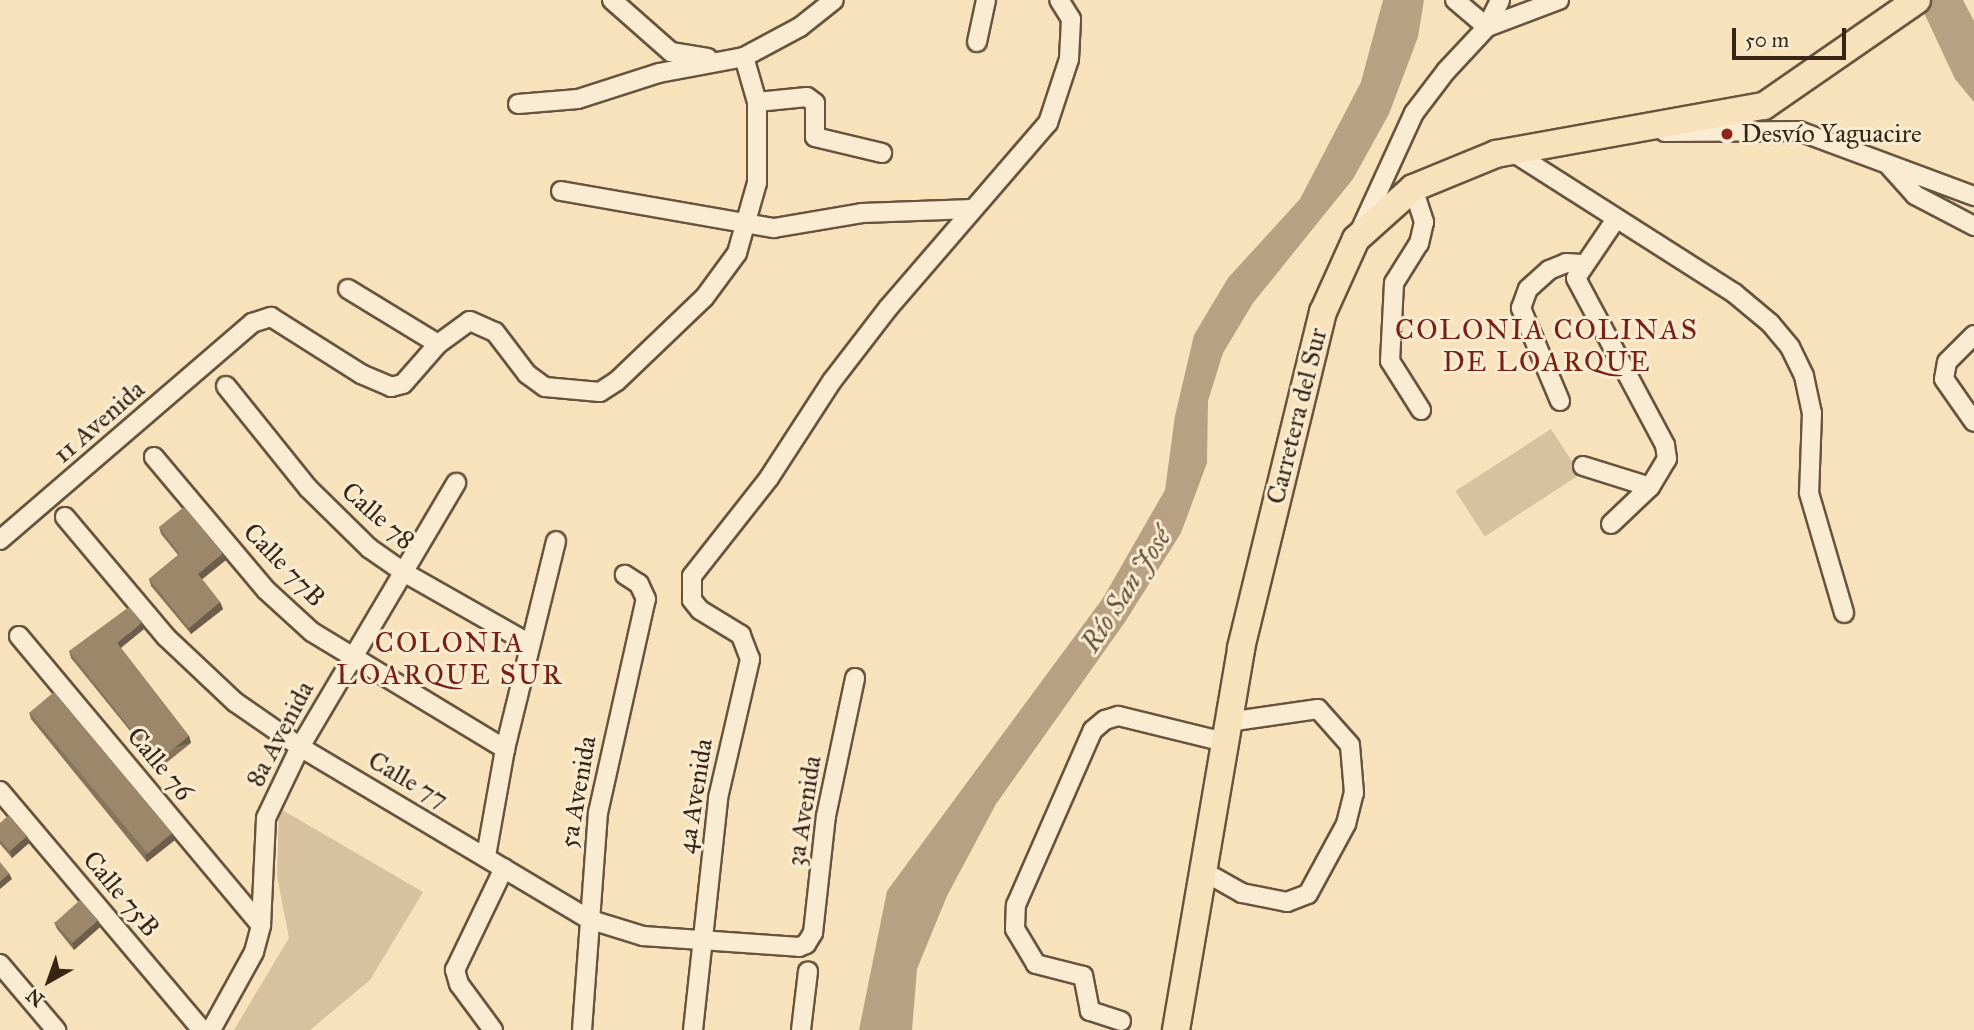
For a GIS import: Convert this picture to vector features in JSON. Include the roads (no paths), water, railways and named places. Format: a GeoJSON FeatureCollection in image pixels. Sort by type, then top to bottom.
{"type":"FeatureCollection","features":[{"type":"Feature","properties":{"kind":"highway","name":"Carretera del Sur"},"geometry":{"type":"LineString","coordinates":[[1176,1030],[1241,648],[1323,312],[1356,239],[1413,188],[1511,151],[1764,106],[1917,0]]}},
{"type":"Feature","properties":{"kind":"street"},"geometry":{"type":"LineString","coordinates":[[612,0],[671,52],[722,60]]}},
{"type":"Feature","properties":{"kind":"street"},"geometry":{"type":"LineString","coordinates":[[518,104],[578,99],[722,60],[744,57],[800,27],[834,0]]}},
{"type":"Feature","properties":{"kind":"street"},"geometry":{"type":"LineString","coordinates":[[976,42],[986,0]]}},
{"type":"Feature","properties":{"kind":"street"},"geometry":{"type":"LineString","coordinates":[[561,191],[774,228],[862,213],[972,209],[1048,123],[1069,59],[1072,19],[1059,0]]}},
{"type":"Feature","properties":{"kind":"street"},"geometry":{"type":"LineString","coordinates":[[1455,0],[1487,27]]}},
{"type":"Feature","properties":{"kind":"street"},"geometry":{"type":"LineString","coordinates":[[1356,239],[1414,113],[1487,27],[1500,0]]}},
{"type":"Feature","properties":{"kind":"street"},"geometry":{"type":"LineString","coordinates":[[1487,27],[1559,0]]}},
{"type":"Feature","properties":{"kind":"street","name":"11 Avenida"},"geometry":{"type":"LineString","coordinates":[[0,540],[252,323],[280,320],[360,374],[391,387],[403,384],[438,344],[470,321],[484,324],[527,374],[545,387],[600,392],[617,381],[704,298],[737,253],[757,183],[757,102],[744,57]]}},
{"type":"Feature","properties":{"kind":"street"},"geometry":{"type":"LineString","coordinates":[[757,102],[807,97],[815,103],[815,137],[881,153]]}},
{"type":"Feature","properties":{"kind":"street"},"geometry":{"type":"LineString","coordinates":[[1641,130],[1799,131],[1974,196]]}},
{"type":"Feature","properties":{"kind":"street"},"geometry":{"type":"LineString","coordinates":[[1511,151],[1734,293],[1770,323],[1790,347],[1804,376],[1812,412],[1809,493],[1843,612]]}},
{"type":"Feature","properties":{"kind":"street"},"geometry":{"type":"LineString","coordinates":[[1888,164],[1914,195],[1974,226]]}},
{"type":"Feature","properties":{"kind":"street"},"geometry":{"type":"LineString","coordinates":[[1413,188],[1424,222],[1419,243],[1394,283],[1390,361],[1421,410]]}},
{"type":"Feature","properties":{"kind":"street","name":"4a Avenida"},"geometry":{"type":"LineString","coordinates":[[693,1030],[719,798],[750,659],[741,635],[700,610],[692,600],[692,576],[700,561],[769,478],[832,381],[972,209]]}},
{"type":"Feature","properties":{"kind":"street"},"geometry":{"type":"LineString","coordinates":[[1611,524],[1650,487],[1665,465],[1665,446],[1576,278],[1581,264],[1616,219]]}},
{"type":"Feature","properties":{"kind":"street"},"geometry":{"type":"LineString","coordinates":[[1560,401],[1521,308],[1528,289],[1549,270],[1566,263],[1581,264]]}},
{"type":"Feature","properties":{"kind":"street"},"geometry":{"type":"LineString","coordinates":[[348,289],[438,344]]}},
{"type":"Feature","properties":{"kind":"street"},"geometry":{"type":"LineString","coordinates":[[1974,335],[1947,362],[1944,379],[1974,422]]}},
{"type":"Feature","properties":{"kind":"street","name":"Calle 78"},"geometry":{"type":"LineString","coordinates":[[226,386],[339,522],[405,573],[530,644]]}},
{"type":"Feature","properties":{"kind":"street","name":"Calle 77B"},"geometry":{"type":"LineString","coordinates":[[154,457],[266,590],[312,632],[505,749]]}},
{"type":"Feature","properties":{"kind":"street"},"geometry":{"type":"LineString","coordinates":[[1584,466],[1650,487]]}},
{"type":"Feature","properties":{"kind":"street","name":"8a Avenida"},"geometry":{"type":"LineString","coordinates":[[211,1030],[254,952],[261,925],[266,818],[300,747],[456,483]]}},
{"type":"Feature","properties":{"kind":"street","name":"Calle 77"},"geometry":{"type":"LineString","coordinates":[[65,517],[204,676],[300,747],[588,919],[643,936],[799,947]]}},
{"type":"Feature","properties":{"kind":"street"},"geometry":{"type":"LineString","coordinates":[[486,856],[505,749],[556,541]]}},
{"type":"Feature","properties":{"kind":"street","name":"5a Avenida"},"geometry":{"type":"LineString","coordinates":[[582,1030],[588,919],[598,813],[646,599],[639,584],[625,575]]}},
{"type":"Feature","properties":{"kind":"street","name":"Calle 76"},"geometry":{"type":"LineString","coordinates":[[19,636],[261,925]]}},
{"type":"Feature","properties":{"kind":"street","name":"3a Avenida"},"geometry":{"type":"LineString","coordinates":[[799,947],[813,933],[826,816],[855,678]]}},
{"type":"Feature","properties":{"kind":"street"},"geometry":{"type":"LineString","coordinates":[[1121,1020],[1090,1011],[1083,976],[1036,964],[1014,929],[1016,905],[1093,730],[1105,720],[1118,716],[1227,732],[1318,709],[1350,745],[1354,793],[1346,824],[1308,894],[1287,902],[1242,893],[1203,872]]}},
{"type":"Feature","properties":{"kind":"street","name":"Calle 75B"},"geometry":{"type":"LineString","coordinates":[[0,791],[202,1030]]}},
{"type":"Feature","properties":{"kind":"street"},"geometry":{"type":"LineString","coordinates":[[493,1030],[459,984],[455,970],[504,868]]}},
{"type":"Feature","properties":{"kind":"street"},"geometry":{"type":"LineString","coordinates":[[0,964],[56,1030]]}},
{"type":"Feature","properties":{"kind":"street"},"geometry":{"type":"LineString","coordinates":[[801,1030],[808,971]]}},
{"type":"Feature","properties":{"kind":"water","name":"Río San José"},"geometry":{"type":"Polygon","coordinates":[[[1383,0],[1424,0],[1418,37],[1389,114],[1353,179],[1253,303],[1223,353],[1208,401],[1207,463],[1181,533],[1125,622],[996,804],[947,896],[917,969],[912,1030],[859,1030],[887,891],[1103,598],[1165,490],[1175,416],[1194,335],[1228,278],[1300,199],[1361,82],[1383,0]]]}},
{"type":"Feature","properties":{"kind":"water"},"geometry":{"type":"Polygon","coordinates":[[[1918,0],[1963,0],[1974,21],[1974,102],[1955,79],[1918,0]]]}},
{"type":"Feature","properties":{"kind":"place","name":"Desvío Yaguacire"},"geometry":{"type":"Point","coordinates":[1727,134]}},
{"type":"Feature","properties":{"kind":"district","name":"COLONIA COLINAS DE LOARQUE"},"geometry":{"type":"Point","coordinates":[1547,346]}},
{"type":"Feature","properties":{"kind":"district","name":"COLONIA LOARQUE SUR"},"geometry":{"type":"Point","coordinates":[450,659]}}]}
